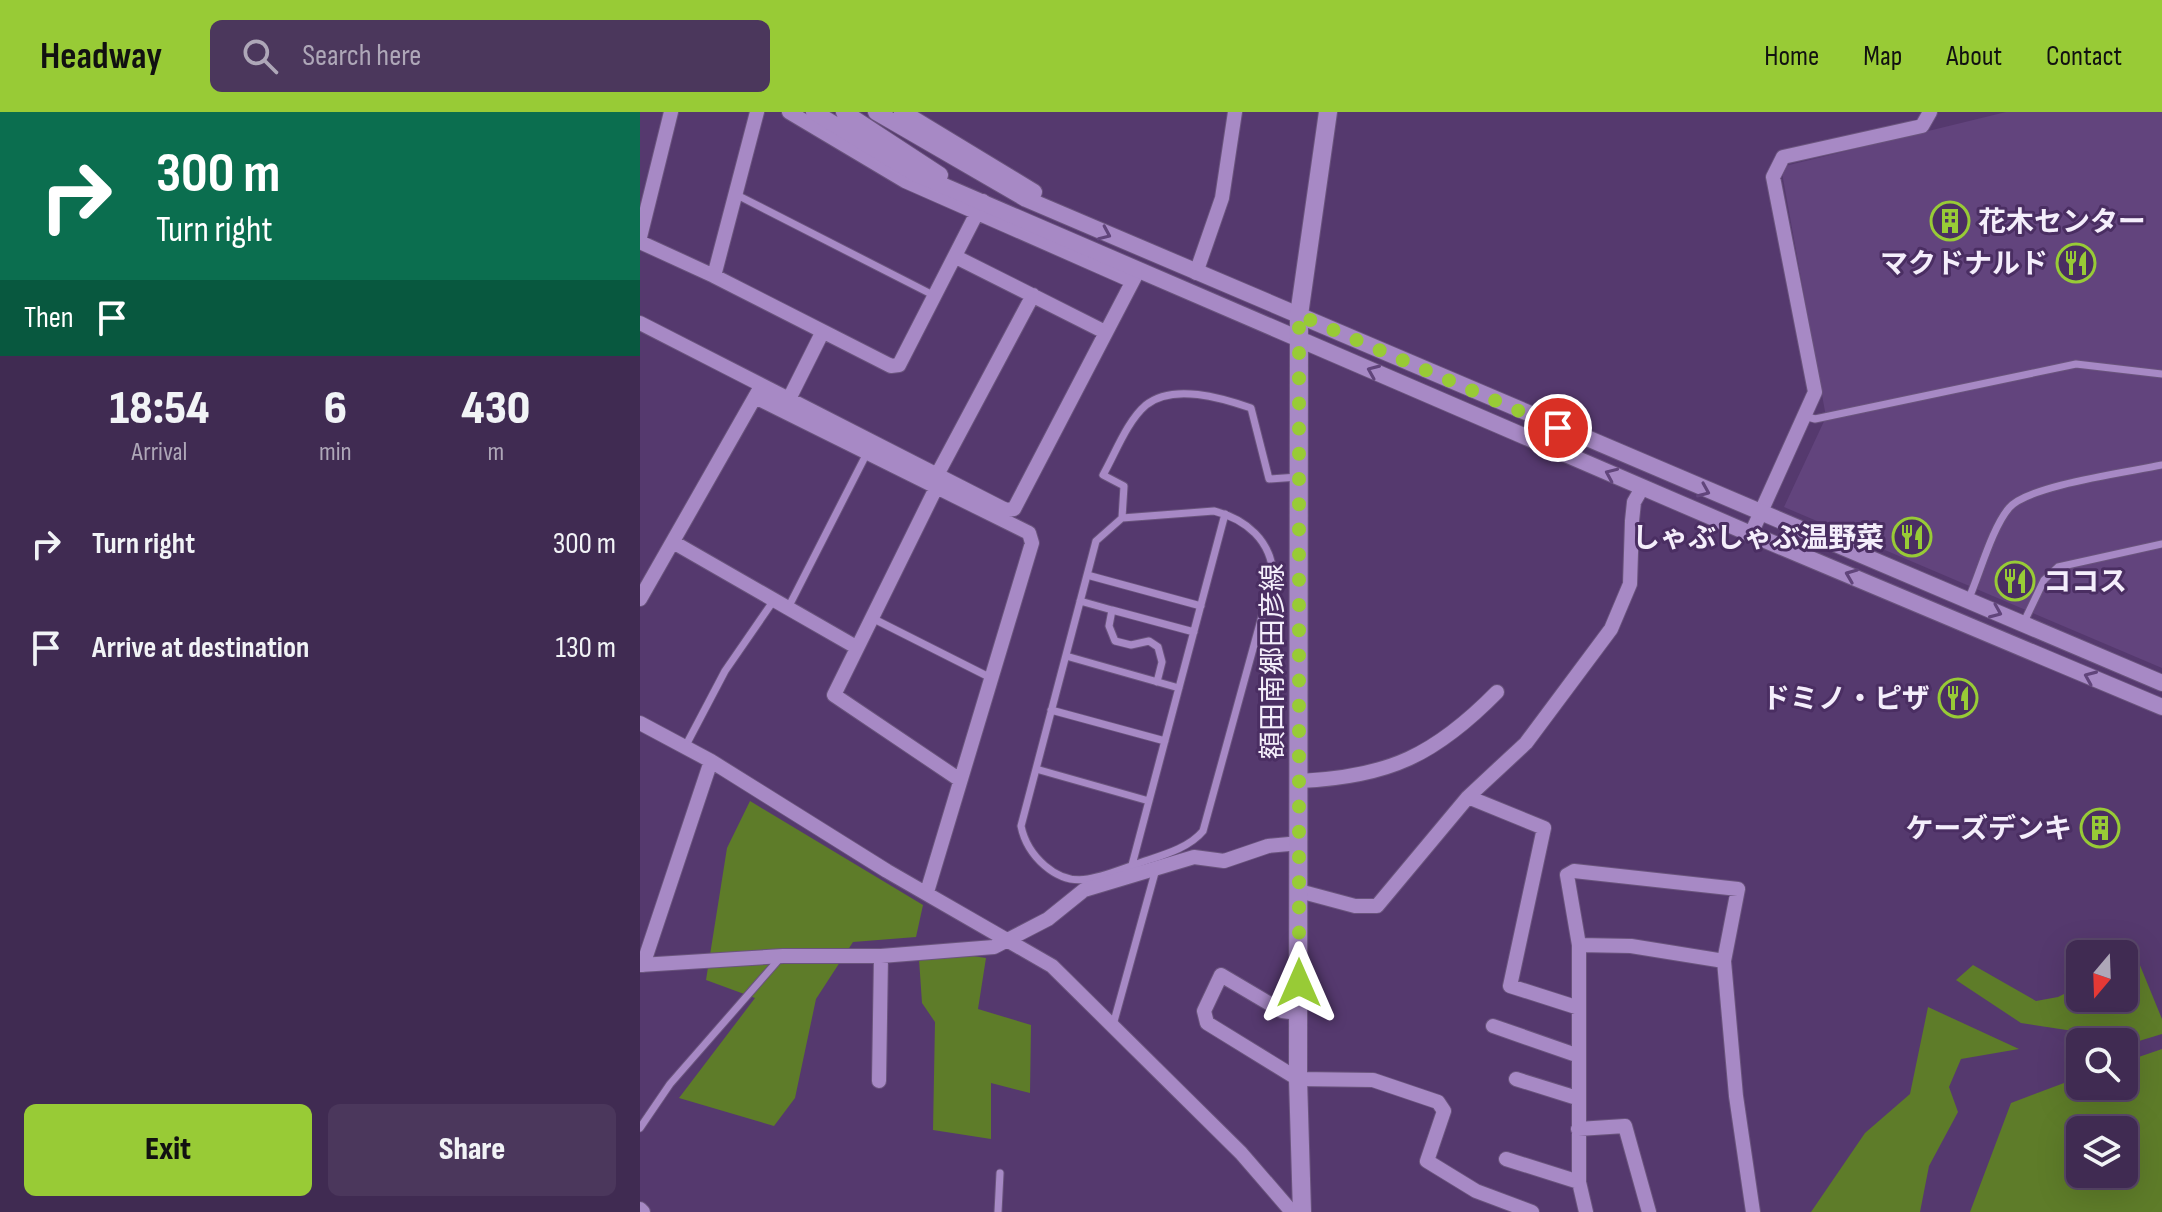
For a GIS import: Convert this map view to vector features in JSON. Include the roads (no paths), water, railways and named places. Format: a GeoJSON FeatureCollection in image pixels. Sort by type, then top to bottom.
{"type":"FeatureCollection","features":[{"type":"Feature","properties":{"kind":"main road","name":"額田南郷田彦線"},"geometry":{"type":"LineString","coordinates":[[1302,1212],[1298,1079],[1299,315],[1328,112]]}},
{"type":"Feature","properties":{"kind":"street"},"geometry":{"type":"LineString","coordinates":[[671,112],[645,194],[640,239],[891,366],[899,365],[981,207]]}},
{"type":"Feature","properties":{"kind":"street"},"geometry":{"type":"LineString","coordinates":[[714,276],[757,112]]}},
{"type":"Feature","properties":{"kind":"street"},"geometry":{"type":"LineString","coordinates":[[789,112],[905,181],[981,207]]}},
{"type":"Feature","properties":{"kind":"street"},"geometry":{"type":"LineString","coordinates":[[814,112],[914,173],[981,207],[1135,276],[1300,341],[2162,707]]}},
{"type":"Feature","properties":{"kind":"street"},"geometry":{"type":"LineString","coordinates":[[844,112],[981,207]]}},
{"type":"Feature","properties":{"kind":"street"},"geometry":{"type":"LineString","coordinates":[[876,112],[1026,199],[1075,221],[1760,515],[2162,683]]}},
{"type":"Feature","properties":{"kind":"street"},"geometry":{"type":"LineString","coordinates":[[902,112],[1010,176],[1075,221]]}},
{"type":"Feature","properties":{"kind":"street"},"geometry":{"type":"LineString","coordinates":[[1196,273],[1222,198],[1235,112]]}},
{"type":"Feature","properties":{"kind":"street"},"geometry":{"type":"LineString","coordinates":[[1751,534],[1815,392],[1773,177],[1783,157],[1922,126],[1930,112]]}},
{"type":"Feature","properties":{"kind":"street"},"geometry":{"type":"LineString","coordinates":[[956,257],[1105,332]]}},
{"type":"Feature","properties":{"kind":"street"},"geometry":{"type":"LineString","coordinates":[[640,323],[867,453],[1006,510],[1014,509],[1135,276]]}},
{"type":"Feature","properties":{"kind":"street"},"geometry":{"type":"LineString","coordinates":[[960,780],[834,695],[937,481],[1033,295]]}},
{"type":"Feature","properties":{"kind":"street"},"geometry":{"type":"LineString","coordinates":[[789,399],[822,333]]}},
{"type":"Feature","properties":{"kind":"street"},"geometry":{"type":"LineString","coordinates":[[758,392],[789,399],[1029,533],[1032,543],[927,892]]}},
{"type":"Feature","properties":{"kind":"street"},"geometry":{"type":"LineString","coordinates":[[640,599],[758,392]]}},
{"type":"Feature","properties":{"kind":"street"},"geometry":{"type":"LineString","coordinates":[[1299,891],[1355,906],[1377,906],[1468,797],[1526,743],[1611,629],[1630,584],[1634,502],[1642,488]]}},
{"type":"Feature","properties":{"kind":"street"},"geometry":{"type":"LineString","coordinates":[[673,542],[856,647]]}},
{"type":"Feature","properties":{"kind":"street"},"geometry":{"type":"LineString","coordinates":[[1300,781],[1340,779],[1406,762],[1432,748],[1497,692]]}},
{"type":"Feature","properties":{"kind":"street"},"geometry":{"type":"LineString","coordinates":[[640,723],[711,761],[1052,966],[1241,1153],[1292,1212]]}},
{"type":"Feature","properties":{"kind":"street"},"geometry":{"type":"LineString","coordinates":[[711,761],[642,965],[783,956],[881,956],[994,947],[1048,919],[1084,890],[1194,857],[1224,861],[1268,846],[1300,843]]}},
{"type":"Feature","properties":{"kind":"street"},"geometry":{"type":"LineString","coordinates":[[1468,797],[1544,828],[1510,986],[1579,1008]]}},
{"type":"Feature","properties":{"kind":"street"},"geometry":{"type":"LineString","coordinates":[[1586,1212],[1579,1182],[1579,945],[1567,875],[1574,871],[1738,889],[1724,961],[1736,1096],[1753,1212]]}},
{"type":"Feature","properties":{"kind":"street"},"geometry":{"type":"LineString","coordinates":[[1579,945],[1631,946],[1724,961]]}},
{"type":"Feature","properties":{"kind":"street"},"geometry":{"type":"LineString","coordinates":[[879,1081],[881,956]]}},
{"type":"Feature","properties":{"kind":"street"},"geometry":{"type":"LineString","coordinates":[[1298,1013],[1282,1011],[1221,975],[1204,1011],[1207,1023],[1298,1079],[1373,1080],[1438,1102],[1444,1111],[1427,1161],[1476,1191],[1532,1212]]}},
{"type":"Feature","properties":{"kind":"street"},"geometry":{"type":"LineString","coordinates":[[1493,1026],[1579,1056]]}},
{"type":"Feature","properties":{"kind":"street"},"geometry":{"type":"LineString","coordinates":[[1516,1079],[1577,1098]]}},
{"type":"Feature","properties":{"kind":"street"},"geometry":{"type":"LineString","coordinates":[[1578,1129],[1625,1126],[1649,1212]]}},
{"type":"Feature","properties":{"kind":"street"},"geometry":{"type":"LineString","coordinates":[[1506,1159],[1579,1182]]}},
{"type":"Feature","properties":{"kind":"lane"},"geometry":{"type":"LineString","coordinates":[[737,195],[935,296]]}},
{"type":"Feature","properties":{"kind":"lane"},"geometry":{"type":"LineString","coordinates":[[1804,416],[1815,419],[2076,364],[2162,374]]}},
{"type":"Feature","properties":{"kind":"lane"},"geometry":{"type":"LineString","coordinates":[[1122,518],[1124,486],[1103,475],[1147,404],[1177,395],[1221,398],[1251,408],[1269,479],[1301,477]]}},
{"type":"Feature","properties":{"kind":"lane"},"geometry":{"type":"LineString","coordinates":[[788,608],[867,453]]}},
{"type":"Feature","properties":{"kind":"lane"},"geometry":{"type":"LineString","coordinates":[[1968,601],[2001,521],[2009,508],[2021,498],[2041,490],[2162,465]]}},
{"type":"Feature","properties":{"kind":"lane"},"geometry":{"type":"LineString","coordinates":[[1214,511],[1225,514],[1261,538],[1272,561],[1273,576],[1203,831],[1187,845],[1086,880],[1061,876],[1044,866],[1028,845],[1021,826],[1096,541],[1122,518],[1214,511]]}},
{"type":"Feature","properties":{"kind":"lane"},"geometry":{"type":"LineString","coordinates":[[1132,865],[1225,514]]}},
{"type":"Feature","properties":{"kind":"lane"},"geometry":{"type":"LineString","coordinates":[[2023,624],[2044,580],[2058,567],[2162,544]]}},
{"type":"Feature","properties":{"kind":"lane"},"geometry":{"type":"LineString","coordinates":[[1087,575],[1201,606]]}},
{"type":"Feature","properties":{"kind":"lane"},"geometry":{"type":"LineString","coordinates":[[685,747],[725,671],[774,600]]}},
{"type":"Feature","properties":{"kind":"lane"},"geometry":{"type":"LineString","coordinates":[[1080,601],[1194,632]]}},
{"type":"Feature","properties":{"kind":"lane"},"geometry":{"type":"LineString","coordinates":[[1112,610],[1109,626],[1115,641],[1131,645],[1149,641],[1162,653],[1157,682]]}},
{"type":"Feature","properties":{"kind":"lane"},"geometry":{"type":"LineString","coordinates":[[870,617],[991,678]]}},
{"type":"Feature","properties":{"kind":"lane"},"geometry":{"type":"LineString","coordinates":[[1066,656],[1179,688]]}},
{"type":"Feature","properties":{"kind":"lane"},"geometry":{"type":"LineString","coordinates":[[1051,710],[1165,741]]}},
{"type":"Feature","properties":{"kind":"lane"},"geometry":{"type":"LineString","coordinates":[[1036,769],[1149,801]]}},
{"type":"Feature","properties":{"kind":"lane"},"geometry":{"type":"LineString","coordinates":[[1113,1025],[1157,866]]}},
{"type":"Feature","properties":{"kind":"lane"},"geometry":{"type":"LineString","coordinates":[[640,1128],[670,1084],[783,956]]}},
{"type":"Feature","properties":{"kind":"lane"},"geometry":{"type":"LineString","coordinates":[[998,1212],[1000,1173]]}},
{"type":"Feature","properties":{"kind":"place","name":"花木センター"},"geometry":{"type":"Point","coordinates":[1950,221]}},
{"type":"Feature","properties":{"kind":"place","name":"マクドナルド"},"geometry":{"type":"Point","coordinates":[2076,263]}},
{"type":"Feature","properties":{"kind":"place","name":"しゃぶしゃぶ温野菜"},"geometry":{"type":"Point","coordinates":[1912,537]}},
{"type":"Feature","properties":{"kind":"place","name":"ココス"},"geometry":{"type":"Point","coordinates":[2015,581]}},
{"type":"Feature","properties":{"kind":"place","name":"ドミノ・ピザ"},"geometry":{"type":"Point","coordinates":[1958,698]}},
{"type":"Feature","properties":{"kind":"place","name":"ケーズデンキ"},"geometry":{"type":"Point","coordinates":[2100,828]}}]}
